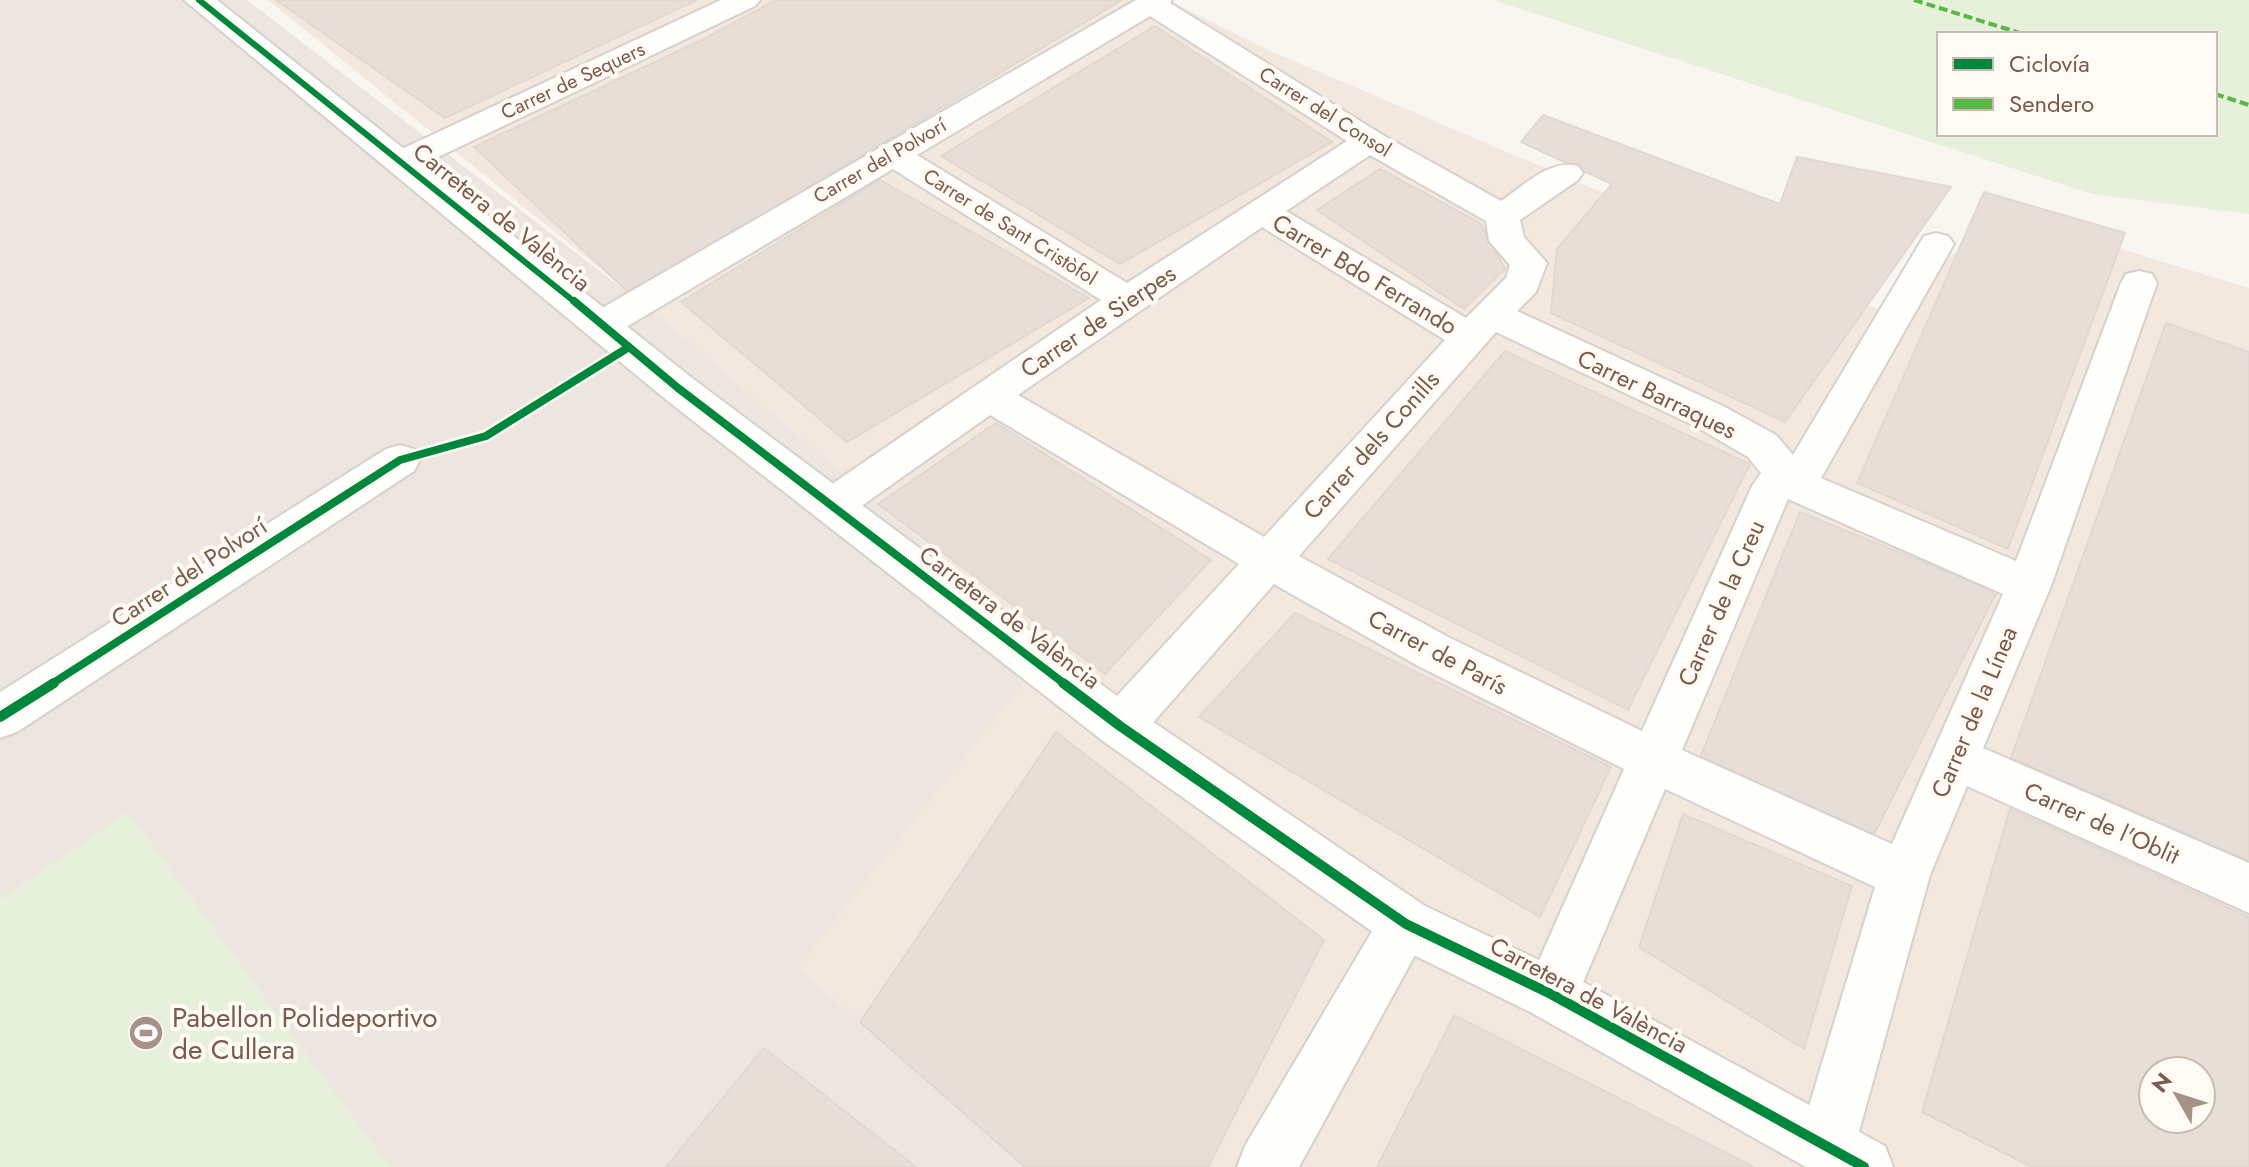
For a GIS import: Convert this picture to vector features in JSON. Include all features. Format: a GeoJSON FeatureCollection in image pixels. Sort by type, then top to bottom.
{"type":"FeatureCollection","features":[{"type":"Feature","properties":{"kind":"street","name":"Carretera de València"},"geometry":{"type":"LineString","coordinates":[[199,0],[603,324],[678,388],[1120,726],[1406,924],[1551,994],[1845,1156]]}},
{"type":"Feature","properties":{"kind":"street","name":"Carrer de Sequers"},"geometry":{"type":"LineString","coordinates":[[401,162],[745,0]]}},
{"type":"Feature","properties":{"kind":"street","name":"Carrer del Consol"},"geometry":{"type":"LineString","coordinates":[[1154,2],[1369,141],[1502,216]]}},
{"type":"Feature","properties":{"kind":"street","name":"Carrer del Polvorí"},"geometry":{"type":"LineString","coordinates":[[603,324],[1154,2]]}},
{"type":"Feature","properties":{"kind":"street","name":"Carrer de Sierpes"},"geometry":{"type":"LineString","coordinates":[[831,506],[1127,300],[1369,141]]}},
{"type":"Feature","properties":{"kind":"street","name":"Carrer de Sant Cristòfol"},"geometry":{"type":"LineString","coordinates":[[893,154],[1127,300]]}},
{"type":"Feature","properties":{"kind":"street"},"geometry":{"type":"LineString","coordinates":[[1502,216],[1566,173]]}},
{"type":"Feature","properties":{"kind":"street","name":"Carrer Bdo Ferrando"},"geometry":{"type":"LineString","coordinates":[[1261,211],[1480,326]]}},
{"type":"Feature","properties":{"kind":"street","name":"Carrer dels Conills"},"geometry":{"type":"LineString","coordinates":[[1120,726],[1268,559],[1480,326],[1523,283],[1529,263],[1507,241],[1502,216]]}},
{"type":"Feature","properties":{"kind":"street","name":"Carrer de la Creu"},"geometry":{"type":"LineString","coordinates":[[1551,994],[1773,486],[1805,470],[1936,244]]}},
{"type":"Feature","properties":{"kind":"street","name":"Carrer de la Línea"},"geometry":{"type":"LineString","coordinates":[[1845,1156],[1904,875],[2029,586],[2139,283]]}},
{"type":"Feature","properties":{"kind":"street","name":"Carrer Barraques"},"geometry":{"type":"LineString","coordinates":[[1480,326],[1709,416],[1762,446],[1789,478],[1813,494],[2029,586]]}},
{"type":"Feature","properties":{"kind":"street","name":"Carrer de París"},"geometry":{"type":"LineString","coordinates":[[989,396],[1268,559],[1432,650],[1653,761],[1904,875]]}},
{"type":"Feature","properties":{"kind":"street","name":"Carrer del Polvorí"},"geometry":{"type":"LineString","coordinates":[[0,717],[400,460]]}},
{"type":"Feature","properties":{"kind":"street","name":"Carrer de l'Oblit"},"geometry":{"type":"LineString","coordinates":[[1955,758],[2249,888]]}},
{"type":"Feature","properties":{"kind":"street"},"geometry":{"type":"LineString","coordinates":[[1266,1167],[1406,924]]}},
{"type":"Feature","properties":{"kind":"shaded area"},"geometry":{"type":"Polygon","coordinates":[[[0,0],[247,0],[666,322],[1049,651],[798,968],[1025,1167],[0,1167],[0,0]]]}},
{"type":"Feature","properties":{"kind":"shaded area"},"geometry":{"type":"Polygon","coordinates":[[[268,0],[1168,0],[1272,52],[1891,315],[1996,211],[2249,288],[2249,1167],[1025,1167],[798,968],[1049,651],[666,322],[268,0]]]}},
{"type":"Feature","properties":{"kind":"green space"},"geometry":{"type":"Polygon","coordinates":[[[1493,0],[2249,0],[2249,214],[2092,194],[1493,0]]]}},
{"type":"Feature","properties":{"kind":"green space","name":"Pabellon Polideportivo de Cullera"},"geometry":{"type":"Polygon","coordinates":[[[128,812],[390,1167],[0,1167],[0,900],[128,812]]]}},
{"type":"Feature","properties":{"kind":"building"},"geometry":{"type":"Polygon","coordinates":[[[276,0],[697,0],[445,118],[276,0]]]}},
{"type":"Feature","properties":{"kind":"building"},"geometry":{"type":"Polygon","coordinates":[[[776,0],[1122,0],[630,294],[474,147],[706,38],[776,0]]]}},
{"type":"Feature","properties":{"kind":"building"},"geometry":{"type":"Polygon","coordinates":[[[1155,26],[1332,142],[1120,264],[941,156],[1155,26]]]}},
{"type":"Feature","properties":{"kind":"building"},"geometry":{"type":"Polygon","coordinates":[[[1543,115],[1780,204],[1797,157],[1951,187],[1785,422],[1551,313],[1557,249],[1612,184],[1521,142],[1543,115]]]}},
{"type":"Feature","properties":{"kind":"building"},"geometry":{"type":"Polygon","coordinates":[[[1380,169],[1480,223],[1505,269],[1464,309],[1317,210],[1380,169]]]}},
{"type":"Feature","properties":{"kind":"building"},"geometry":{"type":"Polygon","coordinates":[[[880,180],[1089,298],[847,442],[681,302],[880,180]]]}},
{"type":"Feature","properties":{"kind":"building"},"geometry":{"type":"Polygon","coordinates":[[[1984,192],[2125,233],[2008,549],[1857,483],[1984,192]]]}},
{"type":"Feature","properties":{"kind":"building"},"geometry":{"type":"Polygon","coordinates":[[[2166,323],[2249,352],[2249,861],[2011,758],[2166,323]]]}},
{"type":"Feature","properties":{"kind":"building"},"geometry":{"type":"Polygon","coordinates":[[[1505,351],[1750,464],[1628,710],[1328,559],[1505,351]]]}},
{"type":"Feature","properties":{"kind":"building"},"geometry":{"type":"Polygon","coordinates":[[[996,423],[1211,560],[1105,674],[878,504],[996,423]]]}},
{"type":"Feature","properties":{"kind":"building"},"geometry":{"type":"Polygon","coordinates":[[[1800,512],[1997,592],[1872,838],[1699,760],[1800,512]]]}},
{"type":"Feature","properties":{"kind":"building"},"geometry":{"type":"Polygon","coordinates":[[[1295,613],[1611,767],[1540,917],[1199,717],[1295,613]]]}},
{"type":"Feature","properties":{"kind":"building"},"geometry":{"type":"Polygon","coordinates":[[[1056,732],[1324,940],[1208,1167],[1025,1167],[860,1022],[1056,732]]]}},
{"type":"Feature","properties":{"kind":"building"},"geometry":{"type":"Polygon","coordinates":[[[2010,809],[2249,917],[2249,1167],[2032,1167],[1922,1112],[2010,809]]]}},
{"type":"Feature","properties":{"kind":"building"},"geometry":{"type":"Polygon","coordinates":[[[1683,814],[1852,886],[1804,1049],[1639,947],[1683,814]]]}},
{"type":"Feature","properties":{"kind":"building"},"geometry":{"type":"Polygon","coordinates":[[[1454,1015],[1754,1167],[1377,1167],[1454,1015]]]}},
{"type":"Feature","properties":{"kind":"building"},"geometry":{"type":"Polygon","coordinates":[[[764,1048],[916,1167],[666,1167],[764,1048]]]}},
{"type":"Feature","properties":{"kind":"marked path"},"geometry":{"type":"LineString","coordinates":[[1914,0],[2017,32]]}},
{"type":"Feature","properties":{"kind":"marked path"},"geometry":{"type":"LineString","coordinates":[[2217,95],[2249,105]]}},
{"type":"Feature","properties":{"kind":"cycle path"},"geometry":{"type":"LineString","coordinates":[[199,0],[603,324],[678,388],[1120,726],[1406,924],[1551,994],[1864,1167]]}},
{"type":"Feature","properties":{"kind":"cycle path"},"geometry":{"type":"LineString","coordinates":[[0,717],[400,460],[486,436],[629,347]]}},
{"type":"Feature","properties":{"kind":"place","name":"Pabellon Polideportivo de Cullera"},"geometry":{"type":"Point","coordinates":[146,1033]}}]}
